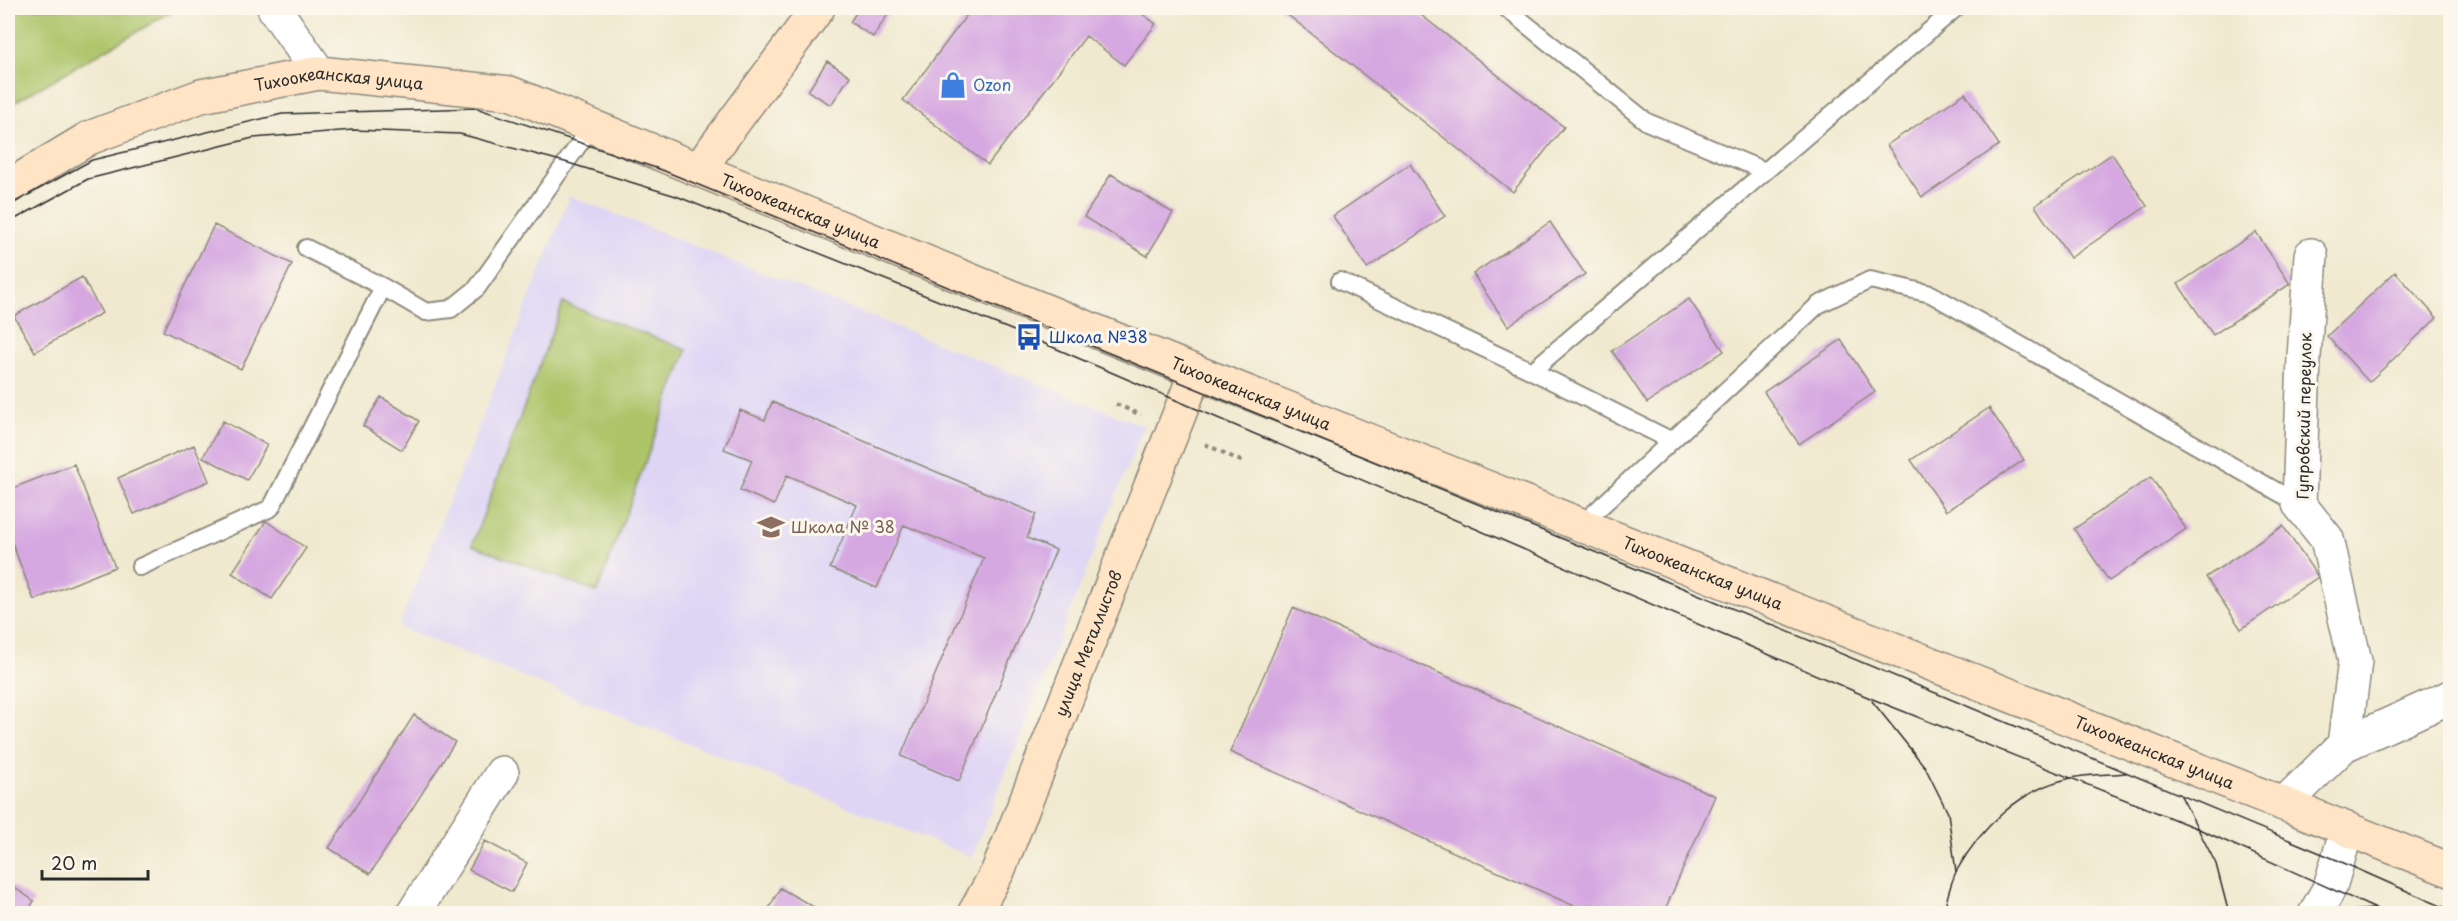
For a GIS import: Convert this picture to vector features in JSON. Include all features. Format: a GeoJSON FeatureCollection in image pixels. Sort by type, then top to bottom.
{"type":"FeatureCollection","features":[{"type":"Feature","properties":{"kind":"main road"},"geometry":{"type":"LineString","coordinates":[[699,169],[818,8]]}},
{"type":"Feature","properties":{"kind":"main road","name":"Тихоокеанская улица"},"geometry":{"type":"LineString","coordinates":[[8,188],[89,138],[191,99],[319,73],[510,93],[1196,372],[2451,870]]}},
{"type":"Feature","properties":{"kind":"main road","name":"улица Металлистов"},"geometry":{"type":"LineString","coordinates":[[974,914],[998,871],[1196,372]]}},
{"type":"Feature","properties":{"kind":"street"},"geometry":{"type":"LineString","coordinates":[[274,8],[319,73]]}},
{"type":"Feature","properties":{"kind":"street","name":"Гупровский переулок"},"geometry":{"type":"LineString","coordinates":[[2310,255],[2299,504],[2327,539],[2355,661],[2344,745]]}},
{"type":"Feature","properties":{"kind":"street"},"geometry":{"type":"LineString","coordinates":[[2284,804],[2344,745],[2451,698]]}},
{"type":"Feature","properties":{"kind":"street"},"geometry":{"type":"LineString","coordinates":[[413,914],[502,773]]}},
{"type":"Feature","properties":{"kind":"street"},"geometry":{"type":"LineString","coordinates":[[2315,914],[2330,887],[2347,829]]}},
{"type":"Feature","properties":{"kind":"lane"},"geometry":{"type":"LineString","coordinates":[[1506,8],[1647,122],[1765,171]]}},
{"type":"Feature","properties":{"kind":"lane"},"geometry":{"type":"LineString","coordinates":[[1532,371],[1956,8]]}},
{"type":"Feature","properties":{"kind":"lane"},"geometry":{"type":"LineString","coordinates":[[306,248],[426,312],[451,309],[477,288],[592,126]]}},
{"type":"Feature","properties":{"kind":"lane"},"geometry":{"type":"LineString","coordinates":[[1581,525],[1818,305],[1870,280],[1931,294],[2299,504]]}},
{"type":"Feature","properties":{"kind":"lane"},"geometry":{"type":"LineString","coordinates":[[1340,281],[1532,371],[1670,440]]}},
{"type":"Feature","properties":{"kind":"lane"},"geometry":{"type":"LineString","coordinates":[[141,567],[271,508],[382,287]]}},
{"type":"Feature","properties":{"kind":"shaded area","name":"Школа № 38"},"geometry":{"type":"Polygon","coordinates":[[[570,196],[1144,426],[972,857],[399,627],[570,196]]]}},
{"type":"Feature","properties":{"kind":"green space"},"geometry":{"type":"Polygon","coordinates":[[[8,8],[178,8],[8,106],[8,8]]]}},
{"type":"Feature","properties":{"kind":"green space"},"geometry":{"type":"Polygon","coordinates":[[[563,303],[687,350],[597,592],[472,545],[563,303]]]}},
{"type":"Feature","properties":{"kind":"building"},"geometry":{"type":"Polygon","coordinates":[[[859,8],[892,8],[873,37],[850,22],[859,8]]]}},
{"type":"Feature","properties":{"kind":"building"},"geometry":{"type":"Polygon","coordinates":[[[972,8],[1134,8],[1156,24],[1124,65],[1086,36],[988,165],[903,100],[972,8]]]}},
{"type":"Feature","properties":{"kind":"building"},"geometry":{"type":"Polygon","coordinates":[[[1279,8],[1412,8],[1564,127],[1513,192],[1279,8]]]}},
{"type":"Feature","properties":{"kind":"building"},"geometry":{"type":"Polygon","coordinates":[[[827,61],[850,76],[831,105],[808,91],[827,61]]]}},
{"type":"Feature","properties":{"kind":"building"},"geometry":{"type":"Polygon","coordinates":[[[1965,93],[1999,145],[1922,197],[1887,145],[1965,93]]]}},
{"type":"Feature","properties":{"kind":"building"},"geometry":{"type":"Polygon","coordinates":[[[2112,154],[2147,206],[2070,258],[2035,206],[2112,154]]]}},
{"type":"Feature","properties":{"kind":"building"},"geometry":{"type":"Polygon","coordinates":[[[1410,164],[1445,216],[1367,268],[1333,216],[1410,164]]]}},
{"type":"Feature","properties":{"kind":"building"},"geometry":{"type":"Polygon","coordinates":[[[1111,174],[1173,213],[1147,256],[1084,217],[1111,174]]]}},
{"type":"Feature","properties":{"kind":"building"},"geometry":{"type":"Polygon","coordinates":[[[1550,222],[1585,274],[1508,326],[1473,274],[1550,222]]]}},
{"type":"Feature","properties":{"kind":"building"},"geometry":{"type":"Polygon","coordinates":[[[214,225],[292,264],[241,369],[163,331],[214,225]]]}},
{"type":"Feature","properties":{"kind":"building"},"geometry":{"type":"Polygon","coordinates":[[[2256,232],[2290,284],[2213,335],[2178,284],[2256,232]]]}},
{"type":"Feature","properties":{"kind":"building"},"geometry":{"type":"Polygon","coordinates":[[[2395,272],[2437,318],[2369,382],[2327,336],[2395,272]]]}},
{"type":"Feature","properties":{"kind":"building"},"geometry":{"type":"Polygon","coordinates":[[[82,277],[102,313],[35,352],[14,316],[82,277]]]}},
{"type":"Feature","properties":{"kind":"building"},"geometry":{"type":"Polygon","coordinates":[[[1689,299],[1724,351],[1647,403],[1612,351],[1689,299]]]}},
{"type":"Feature","properties":{"kind":"building"},"geometry":{"type":"Polygon","coordinates":[[[1841,340],[1875,392],[1799,444],[1764,392],[1841,340]]]}},
{"type":"Feature","properties":{"kind":"building"},"geometry":{"type":"Polygon","coordinates":[[[381,397],[419,421],[402,450],[363,426],[381,397]]]}},
{"type":"Feature","properties":{"kind":"building"},"geometry":{"type":"Polygon","coordinates":[[[772,402],[1036,514],[1027,538],[1056,550],[959,781],[901,756],[984,558],[904,525],[877,588],[830,568],[857,505],[787,475],[774,505],[740,490],[752,460],[724,449],[740,410],[765,420],[772,402]]]}},
{"type":"Feature","properties":{"kind":"building"},"geometry":{"type":"Polygon","coordinates":[[[1989,408],[2024,460],[1946,511],[1911,460],[1989,408]]]}},
{"type":"Feature","properties":{"kind":"building"},"geometry":{"type":"Polygon","coordinates":[[[223,421],[267,445],[247,480],[203,457],[223,421]]]}},
{"type":"Feature","properties":{"kind":"building"},"geometry":{"type":"Polygon","coordinates":[[[194,445],[209,481],[134,514],[118,478],[194,445]]]}},
{"type":"Feature","properties":{"kind":"building"},"geometry":{"type":"Polygon","coordinates":[[[74,464],[115,567],[34,600],[8,532],[8,490],[74,464]]]}},
{"type":"Feature","properties":{"kind":"building"},"geometry":{"type":"Polygon","coordinates":[[[2151,477],[2186,529],[2109,581],[2074,529],[2151,477]]]}},
{"type":"Feature","properties":{"kind":"building"},"geometry":{"type":"Polygon","coordinates":[[[266,521],[306,548],[272,599],[232,573],[266,521]]]}},
{"type":"Feature","properties":{"kind":"building"},"geometry":{"type":"Polygon","coordinates":[[[2283,526],[2318,577],[2241,629],[2206,577],[2283,526]]]}},
{"type":"Feature","properties":{"kind":"building"},"geometry":{"type":"Polygon","coordinates":[[[1293,608],[1715,796],[1663,914],[1592,914],[1230,752],[1293,608]]]}},
{"type":"Feature","properties":{"kind":"building"},"geometry":{"type":"Polygon","coordinates":[[[414,715],[455,742],[370,874],[329,848],[414,715]]]}},
{"type":"Feature","properties":{"kind":"building"},"geometry":{"type":"Polygon","coordinates":[[[485,841],[527,863],[512,892],[469,870],[485,841]]]}},
{"type":"Feature","properties":{"kind":"building"},"geometry":{"type":"Polygon","coordinates":[[[8,883],[34,901],[26,914],[8,914],[8,883]]]}},
{"type":"Feature","properties":{"kind":"building"},"geometry":{"type":"Polygon","coordinates":[[[780,888],[814,907],[810,914],[766,914],[780,888]]]}},
{"type":"Feature","properties":{"kind":"tram line"},"geometry":{"type":"LineString","coordinates":[[8,206],[92,160],[282,114],[476,108],[662,170],[1712,600],[2337,860],[2450,910]]}},
{"type":"Feature","properties":{"kind":"tram line"},"geometry":{"type":"LineString","coordinates":[[8,223],[88,179],[253,138],[353,130],[460,134],[565,162],[676,196],[1029,337],[1870,698],[2201,830],[2387,914]]}},
{"type":"Feature","properties":{"kind":"tram line"},"geometry":{"type":"LineString","coordinates":[[1872,701],[1925,767],[1948,813],[1956,872]]}},
{"type":"Feature","properties":{"kind":"tram line"},"geometry":{"type":"LineString","coordinates":[[1943,914],[1952,880],[1966,855],[1989,826],[2017,802],[2049,784],[2067,779],[2126,773]]}},
{"type":"Feature","properties":{"kind":"tram line"},"geometry":{"type":"LineString","coordinates":[[2180,794],[2216,864],[2229,914]]}},
{"type":"Feature","properties":{"kind":"tram line"},"geometry":{"type":"LineString","coordinates":[[2316,914],[2373,909]]}},
{"type":"Feature","properties":{"kind":"place","name":"Ozon"},"geometry":{"type":"Point","coordinates":[953,85]}},
{"type":"Feature","properties":{"kind":"place","name":"Школа №38"},"geometry":{"type":"Point","coordinates":[1029,337]}},
{"type":"Feature","properties":{"kind":"place","name":"Школа № 38"},"geometry":{"type":"Point","coordinates":[771,527]}}]}
